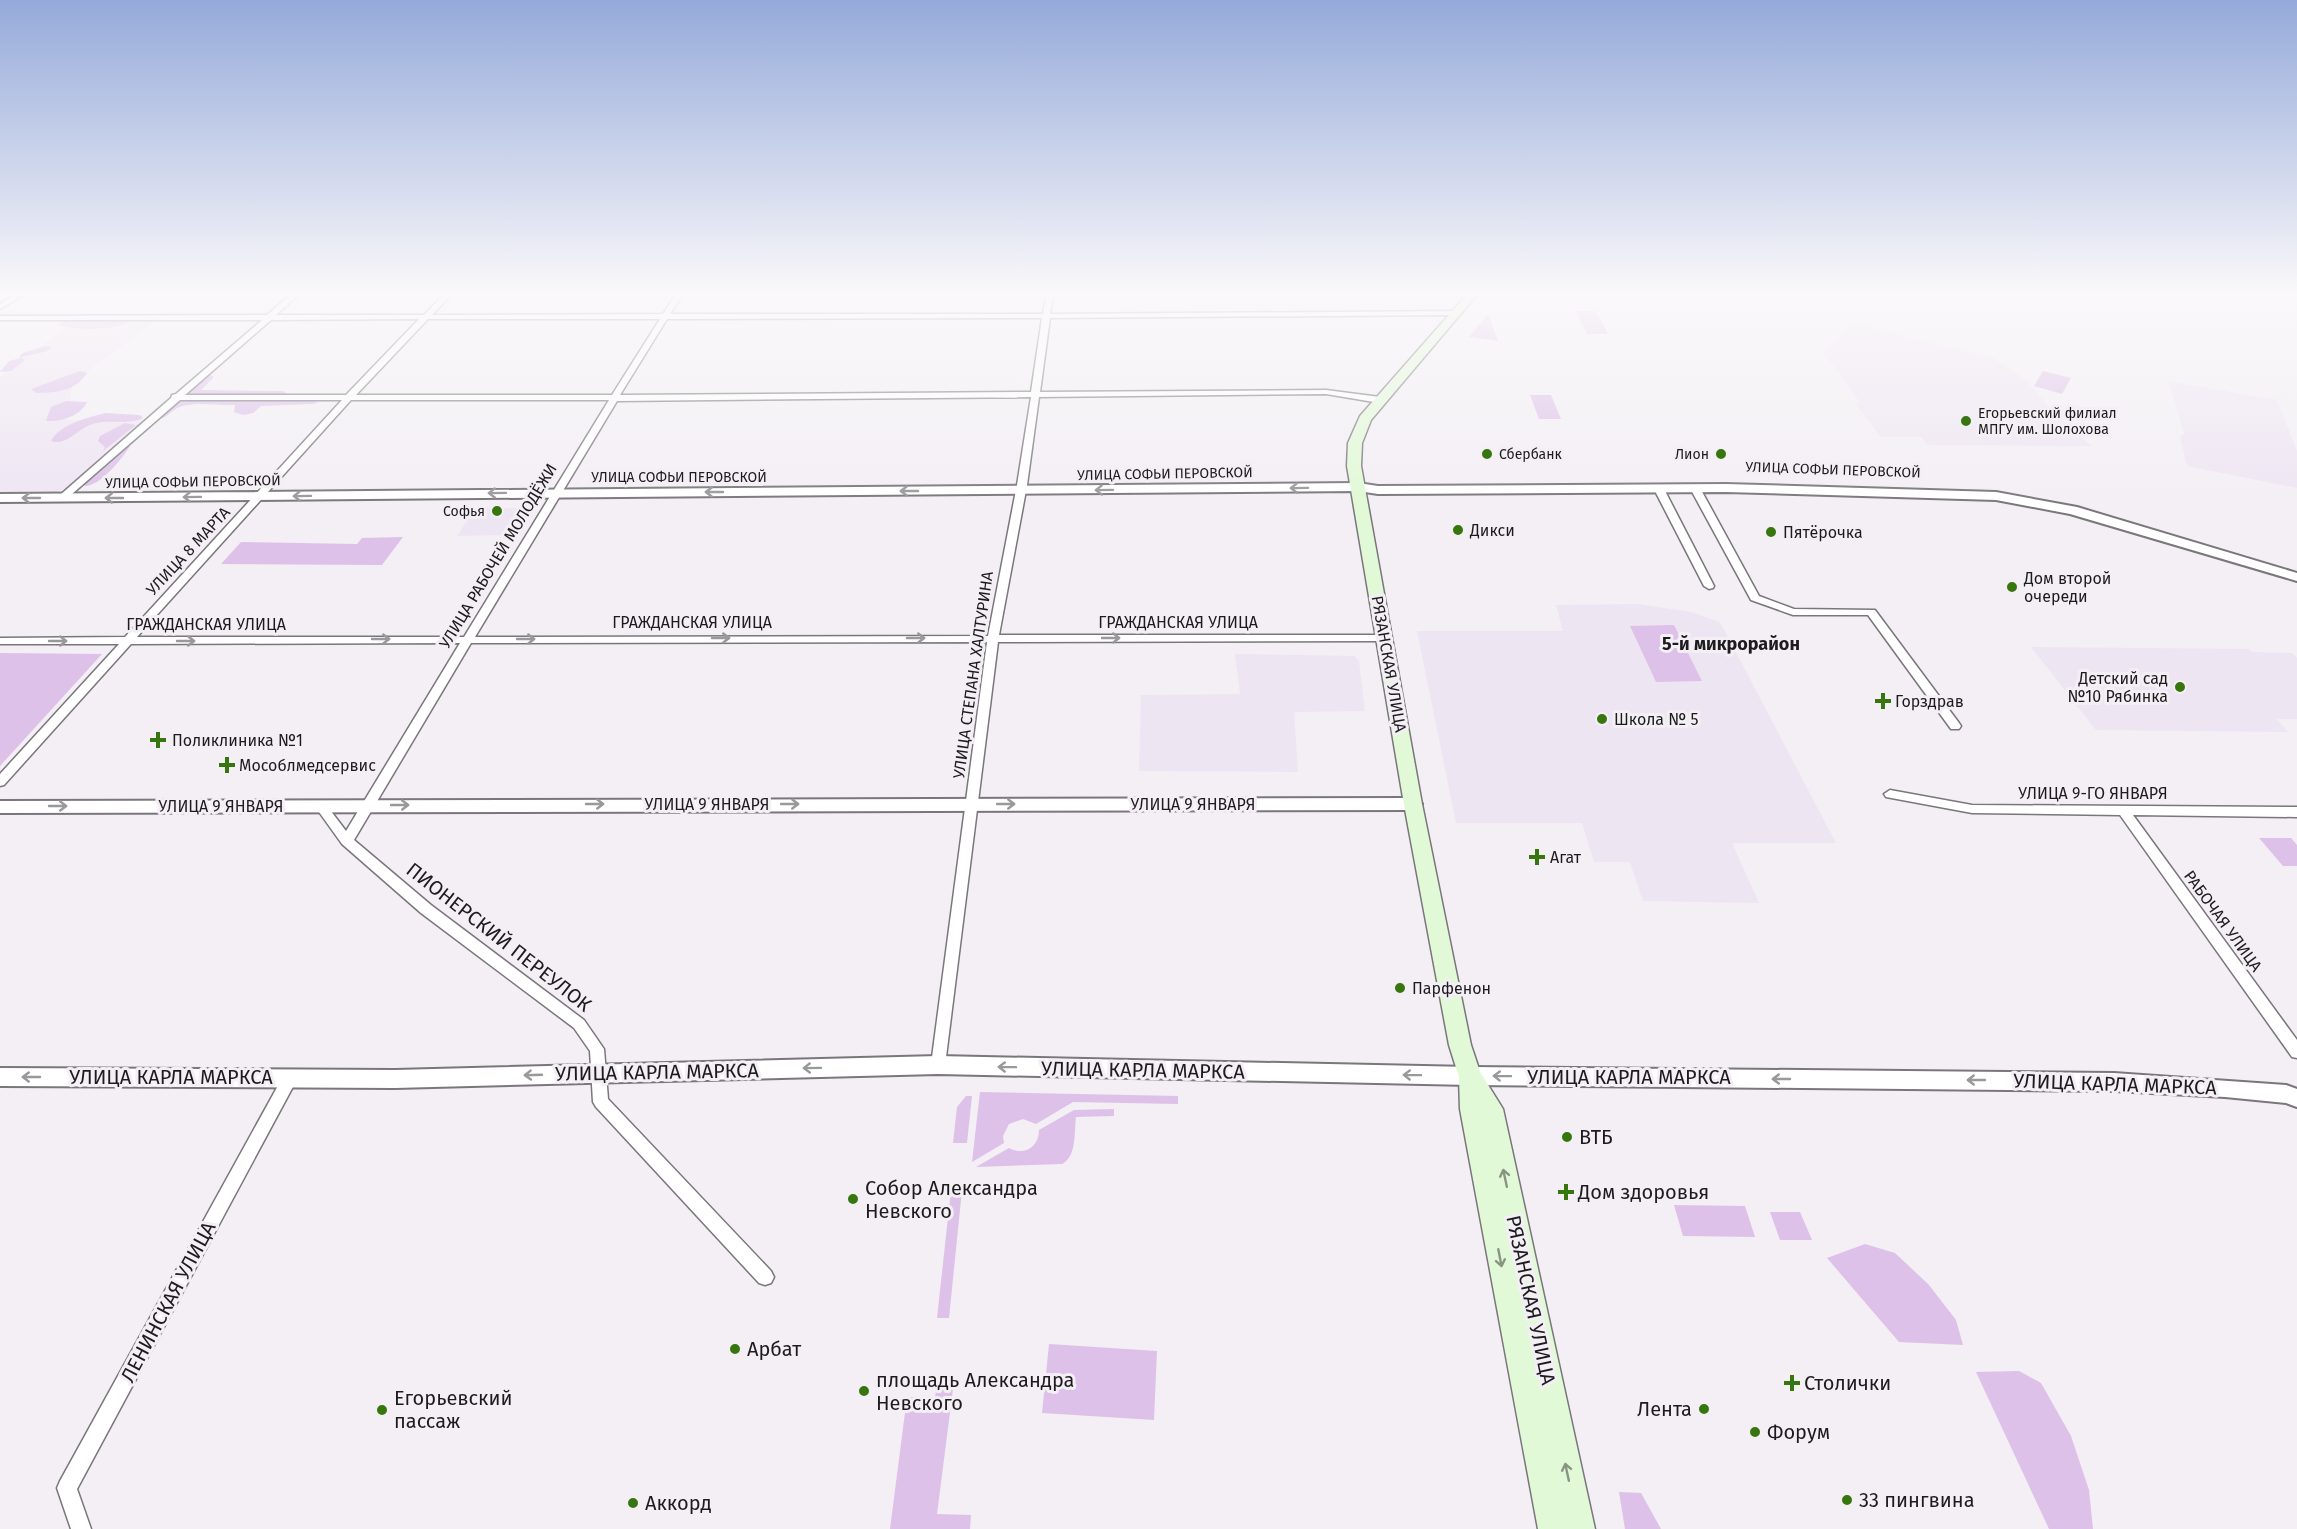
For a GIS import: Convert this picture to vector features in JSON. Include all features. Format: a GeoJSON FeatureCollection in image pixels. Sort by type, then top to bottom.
{"type":"FeatureCollection","features":[{"type":"Feature","properties":{"kind":"main road","name":"РЯЗАНСКАЯ УЛИЦА"},"geometry":{"type":"LineString","coordinates":[[1414,362],[1365,419],[1355,443],[1353,456],[1413,804],[1460,1045],[1470,1076],[1472,1109],[1553,1529]]}},
{"type":"Feature","properties":{"kind":"main road","name":"РЯЗАНСКАЯ УЛИЦА"},"geometry":{"type":"LineString","coordinates":[[1470,1076],[1491,1109],[1580,1529]]}},
{"type":"Feature","properties":{"kind":"street"},"geometry":{"type":"LineString","coordinates":[[62,498],[215,362]]}},
{"type":"Feature","properties":{"kind":"street","name":"УЛИЦА 8 МАРТА"},"geometry":{"type":"LineString","coordinates":[[0,782],[382,362]]}},
{"type":"Feature","properties":{"kind":"street","name":"УЛИЦА РАБОЧЕЙ МОЛОДЁЖИ"},"geometry":{"type":"LineString","coordinates":[[347,841],[556,492],[638,362]]}},
{"type":"Feature","properties":{"kind":"street","name":"УЛИЦА СТЕПАНА ХАЛТУРИНА"},"geometry":{"type":"LineString","coordinates":[[938,1065],[993,638],[1040,362]]}},
{"type":"Feature","properties":{"kind":"street"},"geometry":{"type":"LineString","coordinates":[[175,397],[617,398],[1326,392],[1380,400]]}},
{"type":"Feature","properties":{"kind":"street","name":"УЛИЦА СОФЬИ ПЕРОВСКОЙ"},"geometry":{"type":"LineString","coordinates":[[1358,487],[1377,482],[1394,481],[1994,489],[2066,502],[2297,570]]}},
{"type":"Feature","properties":{"kind":"street","name":"УЛИЦА СОФЬИ ПЕРОВСКОЙ"},"geometry":{"type":"LineString","coordinates":[[0,498],[1358,487],[1378,490],[1659,489],[1724,485],[1986,496],[2029,501],[2081,513],[2297,577]]}},
{"type":"Feature","properties":{"kind":"street"},"geometry":{"type":"LineString","coordinates":[[1695,488],[1755,598],[1792,612],[1870,612],[1955,726]]}},
{"type":"Feature","properties":{"kind":"street"},"geometry":{"type":"LineString","coordinates":[[1659,489],[1709,586]]}},
{"type":"Feature","properties":{"kind":"street","name":"ГРАЖДАНСКАЯ УЛИЦА"},"geometry":{"type":"LineString","coordinates":[[0,641],[1384,638]]}},
{"type":"Feature","properties":{"kind":"street","name":"УЛИЦА 9-ГО ЯНВАРЯ"},"geometry":{"type":"LineString","coordinates":[[1890,794],[1972,809],[2297,812]]}},
{"type":"Feature","properties":{"kind":"street","name":"УЛИЦА 9 ЯНВАРЯ"},"geometry":{"type":"LineString","coordinates":[[0,807],[1413,804]]}},
{"type":"Feature","properties":{"kind":"street","name":"ПИОНЕРСКИЙ ПЕРЕУЛОК"},"geometry":{"type":"LineString","coordinates":[[320,805],[347,841],[426,909],[579,1024],[597,1049],[601,1102],[765,1277]]}},
{"type":"Feature","properties":{"kind":"street","name":"РАБОЧАЯ УЛИЦА"},"geometry":{"type":"LineString","coordinates":[[2122,809],[2297,1052]]}},
{"type":"Feature","properties":{"kind":"street","name":"УЛИЦА КАРЛА МАРКСА"},"geometry":{"type":"LineString","coordinates":[[0,1077],[395,1079],[938,1065],[1470,1076],[2114,1082],[2225,1088],[2293,1095]]}},
{"type":"Feature","properties":{"kind":"street","name":"ЛЕНИНСКАЯ УЛИЦА"},"geometry":{"type":"LineString","coordinates":[[81,1529],[67,1488],[290,1078]]}},
{"type":"Feature","properties":{"kind":"shaded area"},"geometry":{"type":"Polygon","coordinates":[[[8,362],[22,362],[11,371],[0,372],[8,362]]]}},
{"type":"Feature","properties":{"kind":"shaded area"},"geometry":{"type":"Polygon","coordinates":[[[19,362],[100,362],[73,382],[66,420],[146,420],[67,488],[48,494],[0,494],[0,377],[19,362]]]}},
{"type":"Feature","properties":{"kind":"shaded area"},"geometry":{"type":"Polygon","coordinates":[[[1831,362],[2000,362],[2026,380],[2047,405],[2091,446],[1928,445],[1921,437],[1881,437],[1855,403],[1860,403],[1831,362]]]}},
{"type":"Feature","properties":{"kind":"shaded area"},"geometry":{"type":"Polygon","coordinates":[[[80,371],[87,373],[77,384],[65,390],[36,393],[31,389],[80,371]]]}},
{"type":"Feature","properties":{"kind":"shaded area"},"geometry":{"type":"Polygon","coordinates":[[[2043,371],[2071,378],[2062,394],[2034,386],[2043,371]]]}},
{"type":"Feature","properties":{"kind":"shaded area"},"geometry":{"type":"Polygon","coordinates":[[[205,376],[214,377],[201,390],[283,391],[292,397],[319,402],[261,406],[253,413],[243,415],[234,412],[235,405],[193,404],[180,407],[158,419],[205,376]]]}},
{"type":"Feature","properties":{"kind":"shaded area"},"geometry":{"type":"Polygon","coordinates":[[[2168,381],[2277,400],[2297,451],[2297,488],[2187,466],[2180,437],[2184,433],[2168,381]]]}},
{"type":"Feature","properties":{"kind":"shaded area"},"geometry":{"type":"Polygon","coordinates":[[[1530,395],[1551,395],[1561,419],[1539,419],[1530,395]]]}},
{"type":"Feature","properties":{"kind":"shaded area"},"geometry":{"type":"Polygon","coordinates":[[[66,401],[87,402],[80,411],[70,417],[46,421],[51,407],[66,401]]]}},
{"type":"Feature","properties":{"kind":"shaded area"},"geometry":{"type":"Polygon","coordinates":[[[105,413],[140,415],[143,418],[97,423],[85,427],[62,441],[51,441],[67,426],[105,413]]]}},
{"type":"Feature","properties":{"kind":"shaded area"},"geometry":{"type":"Polygon","coordinates":[[[125,423],[136,425],[103,451],[105,447],[98,441],[100,436],[125,423]]]}},
{"type":"Feature","properties":{"kind":"shaded area"},"geometry":{"type":"Polygon","coordinates":[[[124,446],[130,446],[110,470],[91,485],[85,486],[84,484],[124,446]]]}},
{"type":"Feature","properties":{"kind":"shaded area"},"geometry":{"type":"Polygon","coordinates":[[[520,508],[503,535],[457,536],[475,509],[520,508]]]}},
{"type":"Feature","properties":{"kind":"shaded area"},"geometry":{"type":"Polygon","coordinates":[[[403,537],[382,565],[221,564],[241,542],[357,544],[362,538],[403,537]]]}},
{"type":"Feature","properties":{"kind":"shaded area","name":"Школа № 5"},"geometry":{"type":"Polygon","coordinates":[[[1637,604],[1691,612],[1720,622],[1836,843],[1732,843],[1759,903],[1643,901],[1630,862],[1594,862],[1582,823],[1456,823],[1417,631],[1563,631],[1556,605],[1637,604]]]}},
{"type":"Feature","properties":{"kind":"shaded area"},"geometry":{"type":"Polygon","coordinates":[[[1674,625],[1702,681],[1656,682],[1630,626],[1674,625]]]}},
{"type":"Feature","properties":{"kind":"shaded area","name":"Детский сад №10 Рябинка"},"geometry":{"type":"Polygon","coordinates":[[[2031,647],[2249,649],[2252,652],[2292,653],[2297,658],[2297,719],[2277,719],[2288,732],[2096,730],[2031,647]]]}},
{"type":"Feature","properties":{"kind":"shaded area"},"geometry":{"type":"Polygon","coordinates":[[[0,653],[102,654],[0,766],[0,653]]]}},
{"type":"Feature","properties":{"kind":"shaded area"},"geometry":{"type":"Polygon","coordinates":[[[1235,654],[1354,656],[1359,661],[1365,711],[1294,712],[1298,772],[1139,771],[1141,695],[1240,694],[1235,654]]]}},
{"type":"Feature","properties":{"kind":"shaded area"},"geometry":{"type":"Polygon","coordinates":[[[2259,838],[2291,838],[2297,845],[2297,866],[2283,866],[2259,838]]]}},
{"type":"Feature","properties":{"kind":"shaded area"},"geometry":{"type":"Polygon","coordinates":[[[980,1092],[1178,1096],[1178,1104],[1073,1102],[1036,1124],[1023,1119],[1009,1124],[1003,1136],[1004,1143],[972,1162],[980,1092]]]}},
{"type":"Feature","properties":{"kind":"shaded area"},"geometry":{"type":"Polygon","coordinates":[[[966,1096],[972,1096],[967,1143],[953,1143],[957,1107],[966,1096]]]}},
{"type":"Feature","properties":{"kind":"shaded area"},"geometry":{"type":"Polygon","coordinates":[[[1114,1109],[1114,1116],[1076,1117],[1072,1150],[1067,1161],[1062,1164],[976,1167],[1009,1148],[1020,1151],[1029,1149],[1036,1142],[1039,1130],[1074,1110],[1114,1109]]]}},
{"type":"Feature","properties":{"kind":"shaded area"},"geometry":{"type":"Polygon","coordinates":[[[951,1190],[962,1190],[949,1318],[937,1318],[951,1190]]]}},
{"type":"Feature","properties":{"kind":"shaded area"},"geometry":{"type":"Polygon","coordinates":[[[1674,1205],[1745,1206],[1755,1237],[1683,1236],[1674,1205]]]}},
{"type":"Feature","properties":{"kind":"shaded area"},"geometry":{"type":"Polygon","coordinates":[[[1770,1212],[1800,1212],[1812,1240],[1780,1240],[1770,1212]]]}},
{"type":"Feature","properties":{"kind":"shaded area"},"geometry":{"type":"Polygon","coordinates":[[[1865,1244],[1895,1253],[1929,1285],[1956,1320],[1963,1345],[1899,1342],[1827,1258],[1865,1244]]]}},
{"type":"Feature","properties":{"kind":"shaded area"},"geometry":{"type":"Polygon","coordinates":[[[1049,1344],[1157,1351],[1154,1420],[1042,1413],[1049,1344]]]}},
{"type":"Feature","properties":{"kind":"shaded area"},"geometry":{"type":"Polygon","coordinates":[[[2019,1371],[2041,1383],[2071,1436],[2089,1490],[2093,1529],[2049,1529],[1976,1372],[2019,1371]]]}},
{"type":"Feature","properties":{"kind":"shaded area"},"geometry":{"type":"Polygon","coordinates":[[[937,1381],[954,1381],[937,1514],[971,1515],[970,1529],[890,1529],[907,1397],[935,1398],[937,1381]]]}},
{"type":"Feature","properties":{"kind":"shaded area"},"geometry":{"type":"Polygon","coordinates":[[[1619,1492],[1641,1493],[1661,1529],[1625,1529],[1619,1492]]]}},
{"type":"Feature","properties":{"kind":"place","name":"Егорьевский филиал МПГУ им. Шолохова"},"geometry":{"type":"Point","coordinates":[1966,421]}},
{"type":"Feature","properties":{"kind":"place","name":"Сбербанк"},"geometry":{"type":"Point","coordinates":[1487,454]}},
{"type":"Feature","properties":{"kind":"place","name":"Лион"},"geometry":{"type":"Point","coordinates":[1721,454]}},
{"type":"Feature","properties":{"kind":"place","name":"Софья"},"geometry":{"type":"Point","coordinates":[497,511]}},
{"type":"Feature","properties":{"kind":"place","name":"Дикси"},"geometry":{"type":"Point","coordinates":[1458,530]}},
{"type":"Feature","properties":{"kind":"place","name":"Пятёрочка"},"geometry":{"type":"Point","coordinates":[1771,532]}},
{"type":"Feature","properties":{"kind":"place","name":"Дом второй очереди"},"geometry":{"type":"Point","coordinates":[2012,587]}},
{"type":"Feature","properties":{"kind":"place","name":"Детский сад №10 Рябинка"},"geometry":{"type":"Point","coordinates":[2180,687]}},
{"type":"Feature","properties":{"kind":"place","name":"Горздрав"},"geometry":{"type":"Point","coordinates":[1883,701]}},
{"type":"Feature","properties":{"kind":"place","name":"Школа № 5"},"geometry":{"type":"Point","coordinates":[1602,719]}},
{"type":"Feature","properties":{"kind":"place","name":"Поликлиника №1"},"geometry":{"type":"Point","coordinates":[158,740]}},
{"type":"Feature","properties":{"kind":"place","name":"Мособлмедсервис"},"geometry":{"type":"Point","coordinates":[227,765]}},
{"type":"Feature","properties":{"kind":"place","name":"Агат"},"geometry":{"type":"Point","coordinates":[1537,857]}},
{"type":"Feature","properties":{"kind":"place","name":"Парфенон"},"geometry":{"type":"Point","coordinates":[1400,988]}},
{"type":"Feature","properties":{"kind":"place","name":"ВТБ"},"geometry":{"type":"Point","coordinates":[1567,1137]}},
{"type":"Feature","properties":{"kind":"place","name":"Дом здоровья"},"geometry":{"type":"Point","coordinates":[1566,1192]}},
{"type":"Feature","properties":{"kind":"place","name":"Собор Александра Невского"},"geometry":{"type":"Point","coordinates":[853,1199]}},
{"type":"Feature","properties":{"kind":"place","name":"Арбат"},"geometry":{"type":"Point","coordinates":[735,1349]}},
{"type":"Feature","properties":{"kind":"place","name":"Столички"},"geometry":{"type":"Point","coordinates":[1792,1383]}},
{"type":"Feature","properties":{"kind":"place","name":"площадь Александра Невского"},"geometry":{"type":"Point","coordinates":[864,1391]}},
{"type":"Feature","properties":{"kind":"place","name":"Лента"},"geometry":{"type":"Point","coordinates":[1704,1409]}},
{"type":"Feature","properties":{"kind":"place","name":"Егорьевский пассаж"},"geometry":{"type":"Point","coordinates":[382,1410]}},
{"type":"Feature","properties":{"kind":"place","name":"Форум"},"geometry":{"type":"Point","coordinates":[1755,1432]}},
{"type":"Feature","properties":{"kind":"place","name":"33 пингвина"},"geometry":{"type":"Point","coordinates":[1847,1500]}},
{"type":"Feature","properties":{"kind":"place","name":"Аккорд"},"geometry":{"type":"Point","coordinates":[633,1503]}},
{"type":"Feature","properties":{"kind":"district","name":"5-й микрорайон"},"geometry":{"type":"Point","coordinates":[1731,644]}}]}
